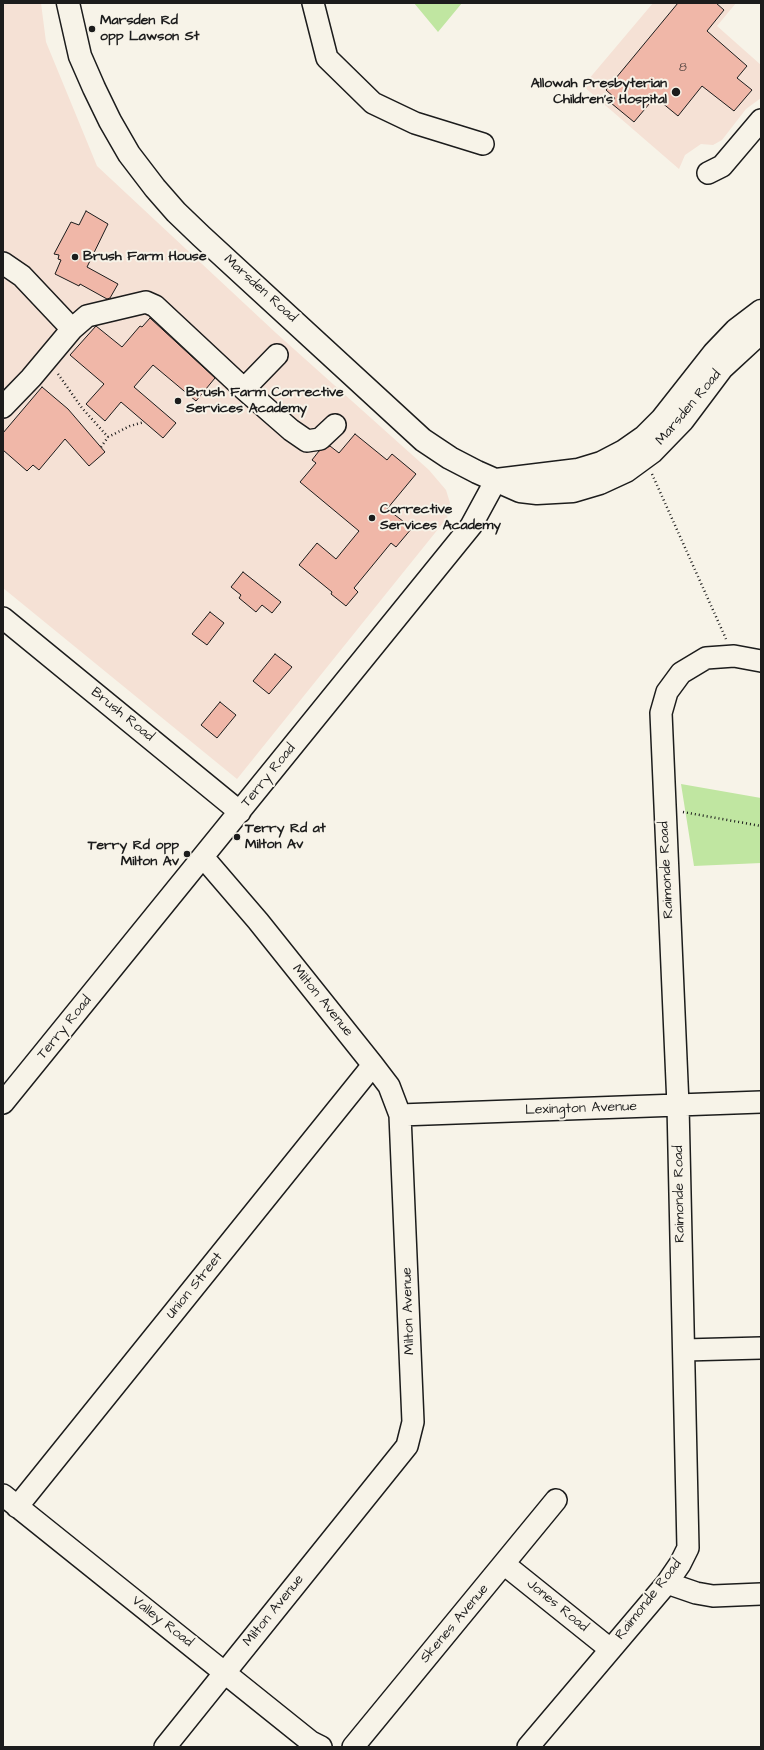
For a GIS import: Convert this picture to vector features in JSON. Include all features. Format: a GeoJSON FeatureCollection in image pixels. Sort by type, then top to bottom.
{"type":"FeatureCollection","features":[{"type":"Feature","properties":{"kind":"highway","name":"Marsden Road"},"geometry":{"type":"LineString","coordinates":[[68,3],[80,56],[110,122],[130,154],[163,198],[202,236],[423,440],[450,458],[496,480],[520,491],[553,493],[573,491],[600,483],[626,471],[652,452],[683,420],[722,368],[761,332]]}},
{"type":"Feature","properties":{"kind":"highway","name":"Marsden Road"},"geometry":{"type":"LineString","coordinates":[[496,480],[578,470],[601,463],[624,451],[644,437],[662,419],[714,353],[736,330],[761,311]]}},
{"type":"Feature","properties":{"kind":"street"},"geometry":{"type":"LineString","coordinates":[[313,3],[327,58],[373,103],[415,122],[483,144]]}},
{"type":"Feature","properties":{"kind":"street"},"geometry":{"type":"LineString","coordinates":[[708,173],[722,166],[761,120]]}},
{"type":"Feature","properties":{"kind":"street"},"geometry":{"type":"LineString","coordinates":[[3,263],[22,276],[72,329]]}},
{"type":"Feature","properties":{"kind":"street"},"geometry":{"type":"LineString","coordinates":[[3,407],[72,329],[87,316],[146,302],[155,306],[244,389],[291,430],[306,441],[320,439],[335,425]]}},
{"type":"Feature","properties":{"kind":"street"},"geometry":{"type":"LineString","coordinates":[[244,389],[277,355]]}},
{"type":"Feature","properties":{"kind":"street","name":"Terry Road"},"geometry":{"type":"LineString","coordinates":[[3,1103],[204,858],[471,526],[496,480]]}},
{"type":"Feature","properties":{"kind":"street","name":"Brush Road"},"geometry":{"type":"LineString","coordinates":[[3,618],[240,812]]}},
{"type":"Feature","properties":{"kind":"street","name":"Raimonde Road"},"geometry":{"type":"LineString","coordinates":[[528,1747],[667,1583],[680,1564],[688,1548],[678,1105],[661,712],[667,692],[681,673],[706,658],[734,656],[761,661]]}},
{"type":"Feature","properties":{"kind":"street","name":"Milton Avenue"},"geometry":{"type":"LineString","coordinates":[[165,1747],[407,1446],[413,1422],[400,1115],[389,1086],[373,1065],[258,921],[204,858]]}},
{"type":"Feature","properties":{"kind":"street","name":"Union Street"},"geometry":{"type":"LineString","coordinates":[[10,1501],[373,1065]]}},
{"type":"Feature","properties":{"kind":"street","name":"Lexington Avenue"},"geometry":{"type":"LineString","coordinates":[[400,1115],[761,1102]]}},
{"type":"Feature","properties":{"kind":"street"},"geometry":{"type":"LineString","coordinates":[[684,1350],[761,1348]]}},
{"type":"Feature","properties":{"kind":"street","name":"Skenes Avenue"},"geometry":{"type":"LineString","coordinates":[[352,1747],[556,1500]]}},
{"type":"Feature","properties":{"kind":"street","name":"Valley Road"},"geometry":{"type":"LineString","coordinates":[[10,1501],[310,1742],[321,1747]]}},
{"type":"Feature","properties":{"kind":"street","name":"Jones Road"},"geometry":{"type":"LineString","coordinates":[[504,1564],[610,1649]]}},
{"type":"Feature","properties":{"kind":"street"},"geometry":{"type":"LineString","coordinates":[[667,1583],[696,1593],[713,1596],[761,1594]]}},
{"type":"Feature","properties":{"kind":"path"},"geometry":{"type":"LineString","coordinates":[[47,359],[82,408],[108,437]]}},
{"type":"Feature","properties":{"kind":"path"},"geometry":{"type":"LineString","coordinates":[[101,447],[108,437],[130,426],[144,422]]}},
{"type":"Feature","properties":{"kind":"path"},"geometry":{"type":"LineString","coordinates":[[651,471],[734,656]]}},
{"type":"Feature","properties":{"kind":"path"},"geometry":{"type":"LineString","coordinates":[[665,809],[761,826]]}},
{"type":"Feature","properties":{"kind":"shaded area","name":"Brush Farm Corrective Services Academy"},"geometry":{"type":"Polygon","coordinates":[[[3,3],[41,3],[46,42],[97,166],[276,333],[429,470],[446,490],[450,503],[447,518],[237,779],[3,588],[3,3]]]}},
{"type":"Feature","properties":{"kind":"shaded area","name":"Allowah Presbyterian Children's Hospital"},"geometry":{"type":"Polygon","coordinates":[[[653,3],[736,3],[717,26],[761,65],[761,98],[746,109],[722,140],[713,145],[701,144],[685,155],[679,169],[583,86],[653,3]]]}},
{"type":"Feature","properties":{"kind":"green space"},"geometry":{"type":"Polygon","coordinates":[[[414,3],[462,3],[438,32],[414,3]]]}},
{"type":"Feature","properties":{"kind":"green space"},"geometry":{"type":"Polygon","coordinates":[[[681,784],[761,798],[761,863],[694,866],[681,784]]]}},
{"type":"Feature","properties":{"kind":"building"},"geometry":{"type":"Polygon","coordinates":[[[678,3],[716,3],[724,10],[707,31],[747,66],[737,78],[752,90],[734,111],[702,86],[678,116],[655,97],[634,122],[611,103],[615,98],[606,90],[678,3]]]}},
{"type":"Feature","properties":{"kind":"building","name":"Brush Farm House"},"geometry":{"type":"Polygon","coordinates":[[[86,211],[108,224],[87,267],[118,284],[110,298],[107,299],[80,284],[79,286],[55,274],[61,260],[58,259],[59,255],[54,254],[71,222],[79,225],[86,211]]]}},
{"type":"Feature","properties":{"kind":"building"},"geometry":{"type":"Polygon","coordinates":[[[150,318],[215,378],[196,401],[153,365],[134,387],[176,423],[163,438],[121,402],[105,421],[86,404],[104,384],[70,355],[96,326],[122,347],[140,326],[142,327],[150,318]]]}},
{"type":"Feature","properties":{"kind":"building"},"geometry":{"type":"Polygon","coordinates":[[[42,387],[68,409],[105,452],[89,466],[65,439],[39,470],[33,465],[27,471],[3,450],[3,433],[42,387]]]}},
{"type":"Feature","properties":{"kind":"building","name":"Corrective Services Academy"},"geometry":{"type":"Polygon","coordinates":[[[355,434],[387,460],[392,454],[416,474],[387,509],[412,528],[396,547],[391,543],[354,588],[358,592],[346,606],[331,594],[332,592],[299,565],[317,543],[336,559],[359,531],[300,482],[316,463],[312,460],[319,451],[330,446],[339,453],[355,434]]]}},
{"type":"Feature","properties":{"kind":"building"},"geometry":{"type":"Polygon","coordinates":[[[243,572],[281,602],[272,613],[262,605],[256,612],[239,598],[241,595],[231,587],[243,572]]]}},
{"type":"Feature","properties":{"kind":"building"},"geometry":{"type":"Polygon","coordinates":[[[210,612],[224,623],[207,645],[192,634],[210,612]]]}},
{"type":"Feature","properties":{"kind":"building"},"geometry":{"type":"Polygon","coordinates":[[[275,654],[292,667],[269,694],[253,681],[275,654]]]}},
{"type":"Feature","properties":{"kind":"building"},"geometry":{"type":"Polygon","coordinates":[[[220,702],[236,715],[217,738],[201,725],[220,702]]]}},
{"type":"Feature","properties":{"kind":"place","name":"Marsden Rd opp Lawson St"},"geometry":{"type":"Point","coordinates":[92,29]}},
{"type":"Feature","properties":{"kind":"place","name":"Allowah Presbyterian Children's Hospital"},"geometry":{"type":"Point","coordinates":[676,92]}},
{"type":"Feature","properties":{"kind":"place","name":"Brush Farm House"},"geometry":{"type":"Point","coordinates":[75,257]}},
{"type":"Feature","properties":{"kind":"place","name":"Brush Farm Corrective Services Academy"},"geometry":{"type":"Point","coordinates":[178,401]}},
{"type":"Feature","properties":{"kind":"place","name":"Corrective Services Academy"},"geometry":{"type":"Point","coordinates":[372,518]}},
{"type":"Feature","properties":{"kind":"place","name":"Terry Rd at Milton Av"},"geometry":{"type":"Point","coordinates":[237,837]}},
{"type":"Feature","properties":{"kind":"place","name":"Terry Rd opp Milton Av"},"geometry":{"type":"Point","coordinates":[187,854]}}]}
